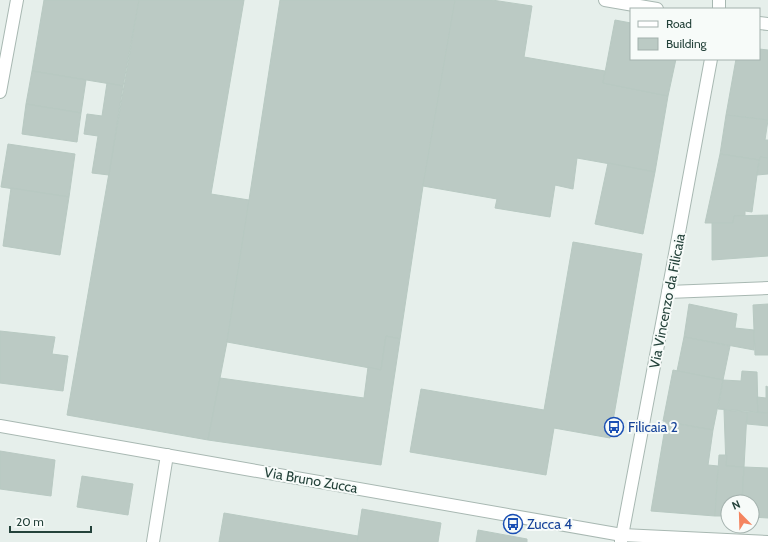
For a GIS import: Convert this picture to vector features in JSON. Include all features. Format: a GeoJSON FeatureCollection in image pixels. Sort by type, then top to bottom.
{"type":"FeatureCollection","features":[{"type":"Feature","properties":{"kind":"street"},"geometry":{"type":"LineString","coordinates":[[0,92],[17,0]]}},
{"type":"Feature","properties":{"kind":"street"},"geometry":{"type":"LineString","coordinates":[[604,0],[650,8]]}},
{"type":"Feature","properties":{"kind":"street","name":"Via Vincenzo da Filicaia"},"geometry":{"type":"LineString","coordinates":[[621,538],[711,60]]}},
{"type":"Feature","properties":{"kind":"street"},"geometry":{"type":"LineString","coordinates":[[668,292],[768,288]]}},
{"type":"Feature","properties":{"kind":"street","name":"Via Bruno Zucca"},"geometry":{"type":"LineString","coordinates":[[0,426],[621,538],[768,542]]}},
{"type":"Feature","properties":{"kind":"street"},"geometry":{"type":"LineString","coordinates":[[153,542],[166,455]]}},
{"type":"Feature","properties":{"kind":"building"},"geometry":{"type":"Polygon","coordinates":[[[44,0],[139,0],[123,86],[32,71],[44,0]]]}},
{"type":"Feature","properties":{"kind":"building"},"geometry":{"type":"Polygon","coordinates":[[[139,0],[244,0],[211,194],[249,200],[227,342],[208,440],[67,415],[139,0]]]}},
{"type":"Feature","properties":{"kind":"building"},"geometry":{"type":"Polygon","coordinates":[[[280,0],[455,0],[423,186],[400,339],[386,336],[381,370],[227,342],[280,0]]]}},
{"type":"Feature","properties":{"kind":"building"},"geometry":{"type":"Polygon","coordinates":[[[455,0],[492,0],[532,6],[524,57],[605,71],[603,83],[668,96],[655,172],[577,158],[573,189],[555,185],[550,217],[495,208],[497,199],[423,186],[455,0]]]}},
{"type":"Feature","properties":{"kind":"building"},"geometry":{"type":"Polygon","coordinates":[[[615,20],[630,23],[630,60],[676,60],[668,96],[603,83],[615,20]]]}},
{"type":"Feature","properties":{"kind":"building"},"geometry":{"type":"Polygon","coordinates":[[[760,49],[768,50],[768,120],[726,115],[736,60],[760,60],[760,49]]]}},
{"type":"Feature","properties":{"kind":"building"},"geometry":{"type":"Polygon","coordinates":[[[32,71],[86,80],[81,113],[26,104],[32,71]]]}},
{"type":"Feature","properties":{"kind":"building"},"geometry":{"type":"Polygon","coordinates":[[[107,83],[123,86],[109,175],[92,173],[98,136],[84,134],[87,114],[102,116],[107,83]]]}},
{"type":"Feature","properties":{"kind":"building"},"geometry":{"type":"Polygon","coordinates":[[[26,104],[81,113],[77,142],[22,134],[26,104]]]}},
{"type":"Feature","properties":{"kind":"building"},"geometry":{"type":"Polygon","coordinates":[[[726,115],[768,120],[765,140],[768,140],[768,158],[760,157],[759,160],[720,154],[726,115]]]}},
{"type":"Feature","properties":{"kind":"building"},"geometry":{"type":"Polygon","coordinates":[[[8,144],[75,154],[69,197],[1,187],[8,144]]]}},
{"type":"Feature","properties":{"kind":"building"},"geometry":{"type":"Polygon","coordinates":[[[720,154],[759,160],[752,212],[745,211],[745,216],[734,216],[733,223],[705,223],[720,154]]]}},
{"type":"Feature","properties":{"kind":"building"},"geometry":{"type":"Polygon","coordinates":[[[760,157],[768,158],[768,174],[757,175],[760,157]]]}},
{"type":"Feature","properties":{"kind":"building"},"geometry":{"type":"Polygon","coordinates":[[[608,163],[655,172],[643,234],[595,224],[608,163]]]}},
{"type":"Feature","properties":{"kind":"building"},"geometry":{"type":"Polygon","coordinates":[[[11,188],[69,197],[60,255],[3,246],[11,188]]]}},
{"type":"Feature","properties":{"kind":"building"},"geometry":{"type":"Polygon","coordinates":[[[768,215],[768,256],[712,260],[712,223],[733,223],[734,216],[768,215]]]}},
{"type":"Feature","properties":{"kind":"building"},"geometry":{"type":"Polygon","coordinates":[[[573,242],[642,254],[610,438],[554,428],[546,475],[410,452],[421,389],[544,410],[573,242]]]}},
{"type":"Feature","properties":{"kind":"building"},"geometry":{"type":"Polygon","coordinates":[[[689,304],[737,314],[735,328],[754,330],[754,350],[684,337],[689,304]]]}},
{"type":"Feature","properties":{"kind":"building"},"geometry":{"type":"Polygon","coordinates":[[[768,304],[768,355],[755,355],[753,305],[768,304]]]}},
{"type":"Feature","properties":{"kind":"building"},"geometry":{"type":"Polygon","coordinates":[[[0,331],[55,337],[52,354],[68,356],[63,391],[0,383],[0,331]]]}},
{"type":"Feature","properties":{"kind":"building"},"geometry":{"type":"Polygon","coordinates":[[[386,336],[400,339],[381,465],[208,440],[220,378],[364,398],[368,367],[381,370],[386,336]]]}},
{"type":"Feature","properties":{"kind":"building"},"geometry":{"type":"Polygon","coordinates":[[[684,337],[730,346],[723,380],[677,371],[684,337]]]}},
{"type":"Feature","properties":{"kind":"building"},"geometry":{"type":"Polygon","coordinates":[[[673,370],[723,380],[713,430],[663,421],[673,370]]]}},
{"type":"Feature","properties":{"kind":"building"},"geometry":{"type":"Polygon","coordinates":[[[742,371],[757,372],[758,412],[718,409],[723,380],[741,381],[742,371]]]}},
{"type":"Feature","properties":{"kind":"building"},"geometry":{"type":"Polygon","coordinates":[[[766,386],[768,387],[768,413],[758,412],[757,397],[766,398],[766,386]]]}},
{"type":"Feature","properties":{"kind":"building"},"geometry":{"type":"Polygon","coordinates":[[[724,410],[747,412],[744,467],[726,466],[724,410]]]}},
{"type":"Feature","properties":{"kind":"building"},"geometry":{"type":"Polygon","coordinates":[[[747,412],[768,413],[768,426],[747,424],[747,412]]]}},
{"type":"Feature","properties":{"kind":"building"},"geometry":{"type":"Polygon","coordinates":[[[666,422],[713,430],[708,465],[718,466],[715,516],[651,511],[666,422]]]}},
{"type":"Feature","properties":{"kind":"building"},"geometry":{"type":"Polygon","coordinates":[[[0,451],[55,460],[51,496],[0,489],[0,451]]]}},
{"type":"Feature","properties":{"kind":"building"},"geometry":{"type":"Polygon","coordinates":[[[719,455],[727,455],[726,466],[744,467],[742,494],[720,494],[720,516],[715,516],[719,455]]]}},
{"type":"Feature","properties":{"kind":"building"},"geometry":{"type":"Polygon","coordinates":[[[744,467],[768,468],[768,518],[760,518],[760,494],[742,494],[744,467]]]}},
{"type":"Feature","properties":{"kind":"building"},"geometry":{"type":"Polygon","coordinates":[[[82,476],[133,484],[128,515],[77,507],[82,476]]]}},
{"type":"Feature","properties":{"kind":"building"},"geometry":{"type":"Polygon","coordinates":[[[362,509],[441,523],[438,542],[357,542],[362,509]]]}},
{"type":"Feature","properties":{"kind":"building"},"geometry":{"type":"Polygon","coordinates":[[[224,513],[358,536],[357,542],[219,542],[224,513]]]}},
{"type":"Feature","properties":{"kind":"building"},"geometry":{"type":"Polygon","coordinates":[[[478,530],[527,539],[527,542],[476,542],[478,530]]]}},
{"type":"Feature","properties":{"kind":"place","name":"Filicaia 2"},"geometry":{"type":"Point","coordinates":[614,427]}},
{"type":"Feature","properties":{"kind":"place","name":"Zucca 4"},"geometry":{"type":"Point","coordinates":[513,524]}}]}
